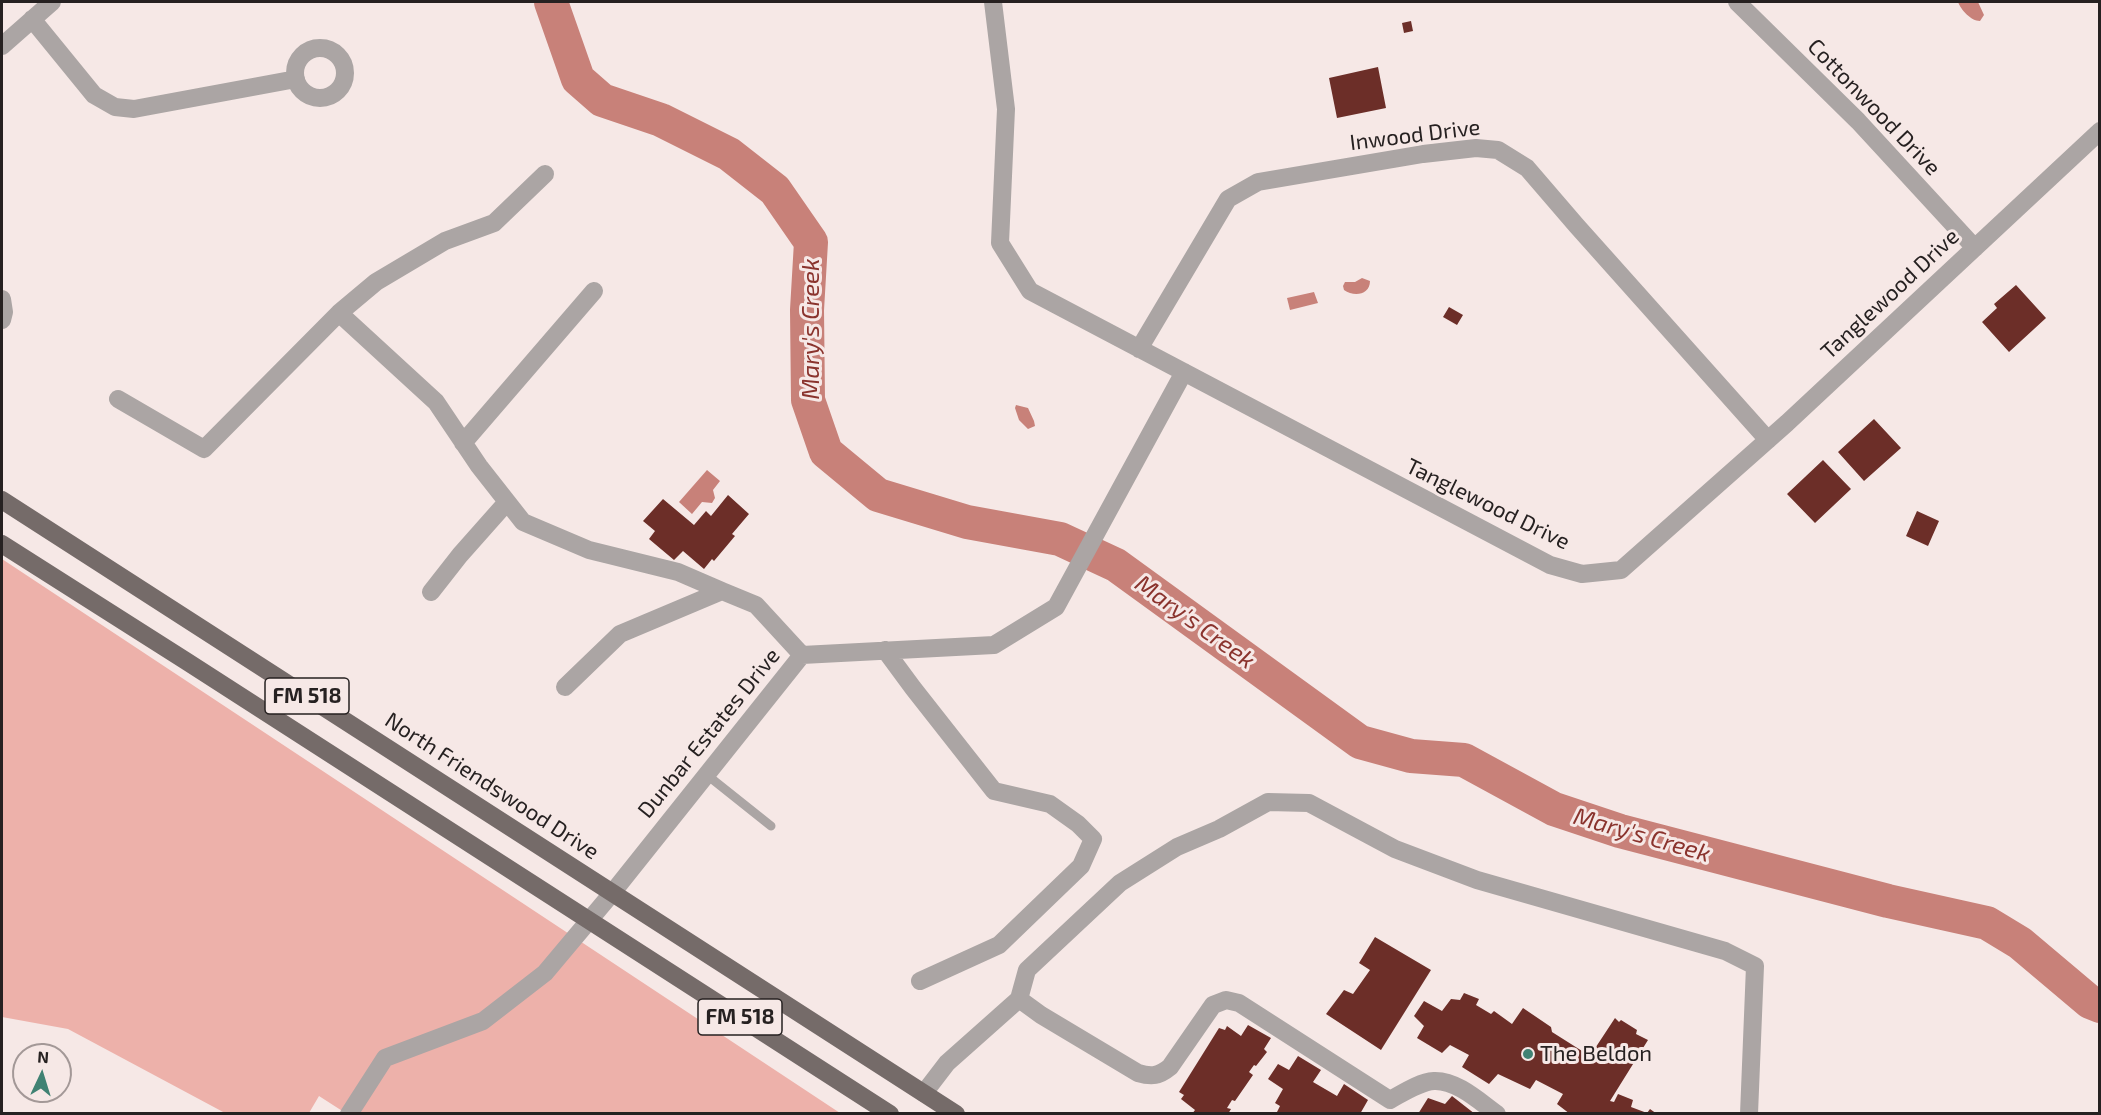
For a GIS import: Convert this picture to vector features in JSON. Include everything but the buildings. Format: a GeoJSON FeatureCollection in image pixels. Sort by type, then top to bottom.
{"type":"FeatureCollection","features":[{"type":"Feature","properties":{"kind":"main road","name":"North Friendswood Drive"},"geometry":{"type":"LineString","coordinates":[[2,500],[956,1113]]}},
{"type":"Feature","properties":{"kind":"main road","name":"FM 518"},"geometry":{"type":"LineString","coordinates":[[2,544],[890,1113]]}},
{"type":"Feature","properties":{"kind":"street"},"geometry":{"type":"LineString","coordinates":[[2,46],[52,2]]}},
{"type":"Feature","properties":{"kind":"street","name":"Tanglewood Drive"},"geometry":{"type":"LineString","coordinates":[[993,2],[1006,109],[1000,243],[1030,291],[1550,565],[1582,574],[1621,570],[1768,440],[2100,131]]}},
{"type":"Feature","properties":{"kind":"street","name":"Cottonwood Drive"},"geometry":{"type":"LineString","coordinates":[[1737,2],[1858,121],[1975,248]]}},
{"type":"Feature","properties":{"kind":"street"},"geometry":{"type":"LineString","coordinates":[[32,19],[94,95],[115,107],[134,109],[296,80]]}},
{"type":"Feature","properties":{"kind":"street","name":"Inwood Drive"},"geometry":{"type":"LineString","coordinates":[[1139,349],[1228,199],[1258,182],[1423,154],[1476,148],[1498,150],[1527,168],[1768,440]]}},
{"type":"Feature","properties":{"kind":"street"},"geometry":{"type":"LineString","coordinates":[[118,399],[204,449],[339,313],[376,282],[445,241],[494,223],[545,174]]}},
{"type":"Feature","properties":{"kind":"street"},"geometry":{"type":"LineString","coordinates":[[463,443],[594,291]]}},
{"type":"Feature","properties":{"kind":"street"},"geometry":{"type":"LineString","coordinates":[[2,299],[4,312],[2,320]]}},
{"type":"Feature","properties":{"kind":"street"},"geometry":{"type":"LineString","coordinates":[[339,313],[436,402],[463,443],[523,522],[589,550],[678,573],[756,605],[802,655]]}},
{"type":"Feature","properties":{"kind":"street","name":"Dunbar Estates Drive"},"geometry":{"type":"LineString","coordinates":[[349,1113],[386,1058],[483,1021],[545,973],[613,892],[802,655],[994,645],[1056,608],[1184,372]]}},
{"type":"Feature","properties":{"kind":"street"},"geometry":{"type":"LineString","coordinates":[[431,592],[507,502]]}},
{"type":"Feature","properties":{"kind":"street"},"geometry":{"type":"LineString","coordinates":[[565,687],[620,634],[722,591]]}},
{"type":"Feature","properties":{"kind":"street"},"geometry":{"type":"LineString","coordinates":[[885,650],[994,791],[1050,804],[1078,824],[1093,839],[1081,866],[999,945],[920,981]]}},
{"type":"Feature","properties":{"kind":"street"},"geometry":{"type":"LineString","coordinates":[[924,1093],[947,1063],[1019,999],[1027,970],[1120,883],[1177,847],[1219,830],[1268,802],[1309,803],[1395,849],[1477,880],[1725,951],[1755,966],[1749,1113]]}},
{"type":"Feature","properties":{"kind":"street"},"geometry":{"type":"LineString","coordinates":[[1019,999],[1041,1015],[1138,1073],[1149,1076],[1161,1074],[1170,1067],[1213,1005],[1226,1000],[1239,1003],[1390,1100],[1418,1085],[1434,1081],[1452,1084],[1492,1112]]}},
{"type":"Feature","properties":{"kind":"lane"},"geometry":{"type":"LineString","coordinates":[[707,775],[771,826]]}},
{"type":"Feature","properties":{"kind":"shaded area"},"geometry":{"type":"Polygon","coordinates":[[[1958,2],[1978,2],[1984,15],[1980,21],[1964,12],[1958,2]]]}},
{"type":"Feature","properties":{"kind":"shaded area"},"geometry":{"type":"Polygon","coordinates":[[[1362,278],[1370,281],[1364,292],[1352,294],[1344,290],[1345,282],[1355,282],[1362,278]]]}},
{"type":"Feature","properties":{"kind":"shaded area"},"geometry":{"type":"Polygon","coordinates":[[[1314,292],[1318,303],[1290,310],[1287,298],[1314,292]]]}},
{"type":"Feature","properties":{"kind":"shaded area"},"geometry":{"type":"Polygon","coordinates":[[[1016,405],[1028,408],[1035,426],[1028,429],[1019,420],[1016,405]]]}},
{"type":"Feature","properties":{"kind":"shaded area"},"geometry":{"type":"Polygon","coordinates":[[[707,470],[720,481],[713,490],[715,498],[712,503],[702,502],[692,514],[679,502],[707,470]]]}},
{"type":"Feature","properties":{"kind":"shaded area"},"geometry":{"type":"Polygon","coordinates":[[[2,559],[840,1113],[347,1114],[319,1096],[309,1113],[225,1113],[68,1029],[2,1017],[2,559]]]}},
{"type":"Feature","properties":{"kind":"waterway","name":"Mary's Creek"},"geometry":{"type":"LineString","coordinates":[[551,2],[578,79],[602,100],[661,120],[729,154],[775,190],[811,242],[807,310],[808,400],[826,452],[878,495],[967,522],[1060,539],[1116,565],[1360,742],[1411,756],[1464,760],[1554,809],[1620,831],[1888,901],[1987,923],[2020,943],[2090,1002],[2100,1006]]}},
{"type":"Feature","properties":{"kind":"place","name":"The Beldon"},"geometry":{"type":"Point","coordinates":[1528,1054]}}]}
